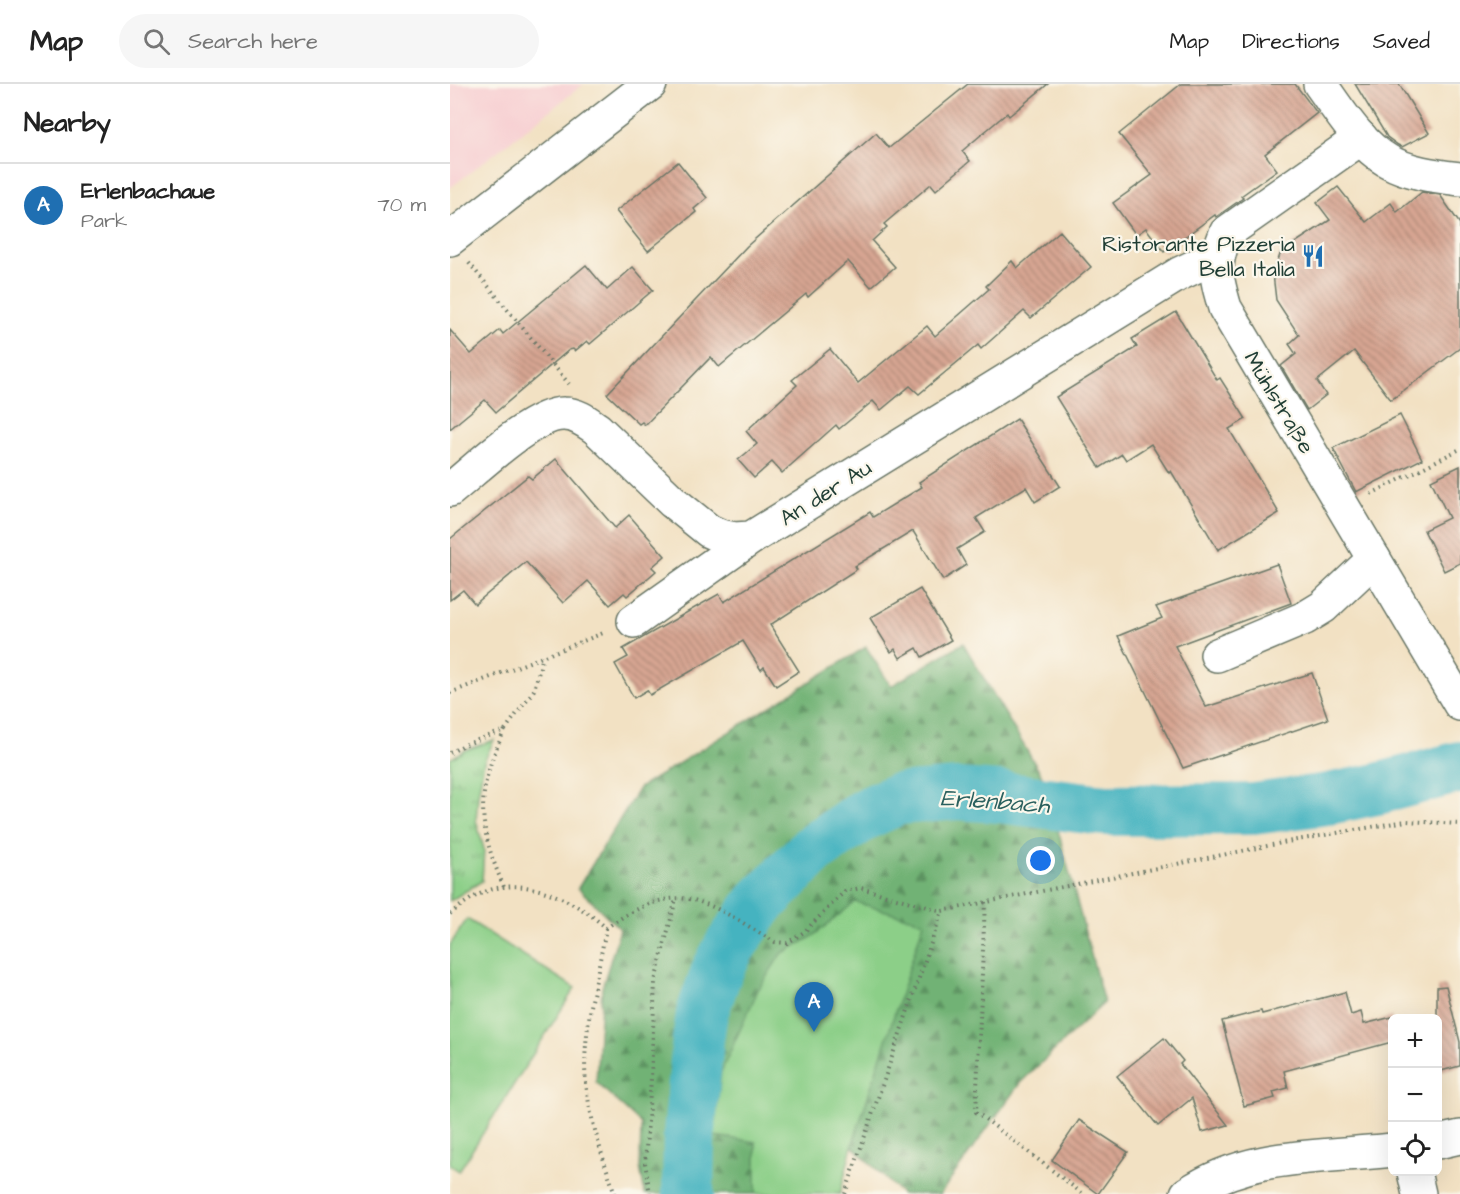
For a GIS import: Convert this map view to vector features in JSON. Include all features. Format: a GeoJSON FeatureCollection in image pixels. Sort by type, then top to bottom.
{"type":"FeatureCollection","features":[{"type":"Feature","properties":{"kind":"street"},"geometry":{"type":"LineString","coordinates":[[458,249],[650,84]]}},
{"type":"Feature","properties":{"kind":"street"},"geometry":{"type":"LineString","coordinates":[[1320,84],[1361,138],[1388,161],[1430,176],[1460,179]]}},
{"type":"Feature","properties":{"kind":"street"},"geometry":{"type":"LineString","coordinates":[[1217,256],[1227,233],[1361,138]]}},
{"type":"Feature","properties":{"kind":"street","name":"Mühlstraße"},"geometry":{"type":"LineString","coordinates":[[1217,256],[1216,278],[1225,308],[1460,704]]}},
{"type":"Feature","properties":{"kind":"street","name":"An der Au"},"geometry":{"type":"LineString","coordinates":[[634,621],[751,538],[1168,280],[1217,256]]}},
{"type":"Feature","properties":{"kind":"street"},"geometry":{"type":"LineString","coordinates":[[450,490],[521,432],[534,424],[561,414],[585,420],[673,502],[709,531],[734,539],[751,538]]}},
{"type":"Feature","properties":{"kind":"street"},"geometry":{"type":"LineString","coordinates":[[1217,655],[1305,618],[1323,607],[1374,559]]}},
{"type":"Feature","properties":{"kind":"street"},"geometry":{"type":"LineString","coordinates":[[1442,1141],[1460,1137]]}},
{"type":"Feature","properties":{"kind":"street"},"geometry":{"type":"LineString","coordinates":[[1187,1194],[1211,1180],[1264,1162],[1388,1150]]}},
{"type":"Feature","properties":{"kind":"street"},"geometry":{"type":"LineString","coordinates":[[1415,1176],[1419,1194]]}},
{"type":"Feature","properties":{"kind":"path"},"geometry":{"type":"LineString","coordinates":[[458,249],[570,385],[561,414]]}},
{"type":"Feature","properties":{"kind":"path"},"geometry":{"type":"LineString","coordinates":[[1344,508],[1460,449]]}},
{"type":"Feature","properties":{"kind":"path"},"geometry":{"type":"LineString","coordinates":[[450,693],[634,621]]}},
{"type":"Feature","properties":{"kind":"path"},"geometry":{"type":"LineString","coordinates":[[504,887],[493,863],[486,837],[482,813],[483,790],[489,765],[505,730],[534,690],[543,655]]}},
{"type":"Feature","properties":{"kind":"path"},"geometry":{"type":"LineString","coordinates":[[450,753],[505,730]]}},
{"type":"Feature","properties":{"kind":"path"},"geometry":{"type":"LineString","coordinates":[[615,1194],[594,1123],[586,1083],[585,1046],[606,928],[637,909],[660,901],[695,900],[775,942],[787,943],[804,932],[845,891],[861,888],[942,911],[1297,840],[1406,821],[1460,824]]}},
{"type":"Feature","properties":{"kind":"path"},"geometry":{"type":"LineString","coordinates":[[450,914],[479,894],[504,887],[533,890],[566,901],[596,918],[606,928]]}},
{"type":"Feature","properties":{"kind":"path"},"geometry":{"type":"LineString","coordinates":[[650,1194],[645,1163],[655,981],[676,899]]}},
{"type":"Feature","properties":{"kind":"path"},"geometry":{"type":"LineString","coordinates":[[985,902],[976,1112],[1083,1194]]}},
{"type":"Feature","properties":{"kind":"path"},"geometry":{"type":"LineString","coordinates":[[845,1194],[942,911]]}},
{"type":"Feature","properties":{"kind":"shaded area"},"geometry":{"type":"Polygon","coordinates":[[[450,84],[584,84],[450,188],[450,84]]]}},
{"type":"Feature","properties":{"kind":"green space"},"geometry":{"type":"Polygon","coordinates":[[[963,643],[1045,781],[1104,1003],[1020,1083],[940,1194],[902,1194],[852,1146],[923,923],[855,902],[812,937],[781,954],[756,1142],[756,1194],[645,1194],[640,1167],[641,1124],[596,1082],[602,988],[620,929],[578,888],[639,788],[866,647],[891,686],[963,643]]]}},
{"type":"Feature","properties":{"kind":"green space"},"geometry":{"type":"Polygon","coordinates":[[[494,740],[484,762],[478,795],[476,820],[484,849],[482,881],[450,901],[450,759],[463,751],[494,740]]]}},
{"type":"Feature","properties":{"kind":"green space"},"geometry":{"type":"Polygon","coordinates":[[[855,902],[924,922],[852,1146],[840,1194],[756,1194],[756,1142],[714,1136],[721,1072],[758,990],[781,954],[812,937],[855,902]]]}},
{"type":"Feature","properties":{"kind":"green space"},"geometry":{"type":"Polygon","coordinates":[[[467,919],[575,988],[459,1171],[450,1165],[450,945],[467,919]]]}},
{"type":"Feature","properties":{"kind":"building"},"geometry":{"type":"Polygon","coordinates":[[[968,84],[1048,84],[1009,116],[1007,113],[962,151],[970,161],[936,190],[931,184],[884,224],[887,227],[872,241],[895,267],[871,287],[848,261],[808,297],[806,294],[719,367],[711,357],[645,425],[642,422],[639,424],[607,394],[747,246],[876,133],[889,148],[968,84]]]}},
{"type":"Feature","properties":{"kind":"building"},"geometry":{"type":"Polygon","coordinates":[[[1181,84],[1295,84],[1317,113],[1265,154],[1277,170],[1241,196],[1243,198],[1164,252],[1146,228],[1136,235],[1113,203],[1152,175],[1119,134],[1181,84]]]}},
{"type":"Feature","properties":{"kind":"building"},"geometry":{"type":"Polygon","coordinates":[[[1355,84],[1399,84],[1429,133],[1402,147],[1398,145],[1387,137],[1355,84]]]}},
{"type":"Feature","properties":{"kind":"building"},"geometry":{"type":"Polygon","coordinates":[[[678,162],[707,198],[694,209],[696,212],[648,251],[616,211],[678,162]]]}},
{"type":"Feature","properties":{"kind":"building"},"geometry":{"type":"Polygon","coordinates":[[[1338,187],[1366,222],[1391,203],[1397,212],[1422,192],[1440,195],[1460,224],[1460,348],[1391,400],[1354,351],[1317,381],[1326,395],[1307,410],[1281,366],[1296,354],[1289,344],[1299,335],[1276,300],[1273,274],[1281,252],[1330,220],[1317,203],[1338,187]]]}},
{"type":"Feature","properties":{"kind":"building"},"geometry":{"type":"Polygon","coordinates":[[[1060,231],[1091,267],[1031,318],[1024,311],[981,349],[978,345],[919,394],[910,386],[881,410],[873,401],[839,429],[836,425],[782,473],[772,462],[754,478],[738,460],[757,444],[746,431],[797,385],[792,380],[830,349],[858,383],[927,326],[935,336],[989,289],[986,286],[1012,261],[1017,268],[1060,231]]]}},
{"type":"Feature","properties":{"kind":"building"},"geometry":{"type":"Polygon","coordinates":[[[586,265],[607,290],[633,267],[653,290],[590,344],[587,341],[575,351],[569,350],[496,412],[485,400],[450,429],[450,330],[471,354],[500,330],[503,334],[586,265]]]}},
{"type":"Feature","properties":{"kind":"building"},"geometry":{"type":"Polygon","coordinates":[[[1176,312],[1217,380],[1220,378],[1246,419],[1229,429],[1279,513],[1218,550],[1171,471],[1169,473],[1151,444],[1126,460],[1122,454],[1100,468],[1056,397],[1137,347],[1132,339],[1176,312]]]}},
{"type":"Feature","properties":{"kind":"building"},"geometry":{"type":"Polygon","coordinates":[[[1400,415],[1422,459],[1356,492],[1333,448],[1400,415]]]}},
{"type":"Feature","properties":{"kind":"building"},"geometry":{"type":"Polygon","coordinates":[[[1017,419],[1060,486],[1035,502],[1026,487],[976,518],[985,532],[957,549],[966,565],[943,580],[913,531],[855,566],[857,569],[770,625],[799,671],[776,686],[764,667],[761,670],[743,641],[650,695],[647,690],[634,698],[615,664],[628,657],[623,649],[719,594],[724,602],[870,512],[873,517],[922,487],[919,482],[1017,419]]]}},
{"type":"Feature","properties":{"kind":"building"},"geometry":{"type":"Polygon","coordinates":[[[556,459],[615,528],[629,515],[665,556],[652,567],[656,571],[627,596],[624,593],[610,605],[588,581],[563,603],[526,562],[475,604],[463,590],[450,600],[450,539],[528,476],[532,479],[556,459]]]}},
{"type":"Feature","properties":{"kind":"building"},"geometry":{"type":"Polygon","coordinates":[[[1460,466],[1460,563],[1444,571],[1424,530],[1449,518],[1431,480],[1460,466]]]}},
{"type":"Feature","properties":{"kind":"building"},"geometry":{"type":"Polygon","coordinates":[[[1277,564],[1291,603],[1175,646],[1206,707],[1312,673],[1328,719],[1183,768],[1118,636],[1162,618],[1156,607],[1277,564]]]}},
{"type":"Feature","properties":{"kind":"building"},"geometry":{"type":"Polygon","coordinates":[[[920,589],[951,640],[922,657],[917,648],[900,658],[895,649],[891,652],[870,618],[920,589]]]}},
{"type":"Feature","properties":{"kind":"building"},"geometry":{"type":"Polygon","coordinates":[[[1446,986],[1460,1042],[1460,1066],[1442,1071],[1442,1014],[1437,1014],[1437,987],[1446,986]]]}},
{"type":"Feature","properties":{"kind":"building"},"geometry":{"type":"Polygon","coordinates":[[[1345,992],[1351,1015],[1361,1012],[1364,1024],[1388,1018],[1388,1043],[1284,1071],[1288,1088],[1273,1092],[1275,1098],[1244,1106],[1222,1021],[1261,1011],[1262,1014],[1345,992]]]}},
{"type":"Feature","properties":{"kind":"building"},"geometry":{"type":"Polygon","coordinates":[[[1164,1038],[1183,1061],[1180,1064],[1228,1125],[1202,1132],[1192,1098],[1158,1126],[1117,1076],[1164,1038]]]}},
{"type":"Feature","properties":{"kind":"building"},"geometry":{"type":"Polygon","coordinates":[[[1079,1120],[1128,1152],[1098,1194],[1052,1160],[1079,1120]]]}},
{"type":"Feature","properties":{"kind":"waterway","name":"Erlenbach"},"geometry":{"type":"LineString","coordinates":[[688,1194],[689,1134],[698,1040],[702,1013],[717,971],[730,946],[760,903],[814,849],[865,814],[898,799],[958,794],[1104,810],[1253,809],[1328,799],[1377,789],[1460,767]]}},
{"type":"Feature","properties":{"kind":"place","name":"Ristorante Pizzeria Bella Italia"},"geometry":{"type":"Point","coordinates":[1313,256]}},
{"type":"Feature","properties":{"kind":"place","name":"Erlenbachaue"},"geometry":{"type":"Point","coordinates":[814,1032]}}]}
